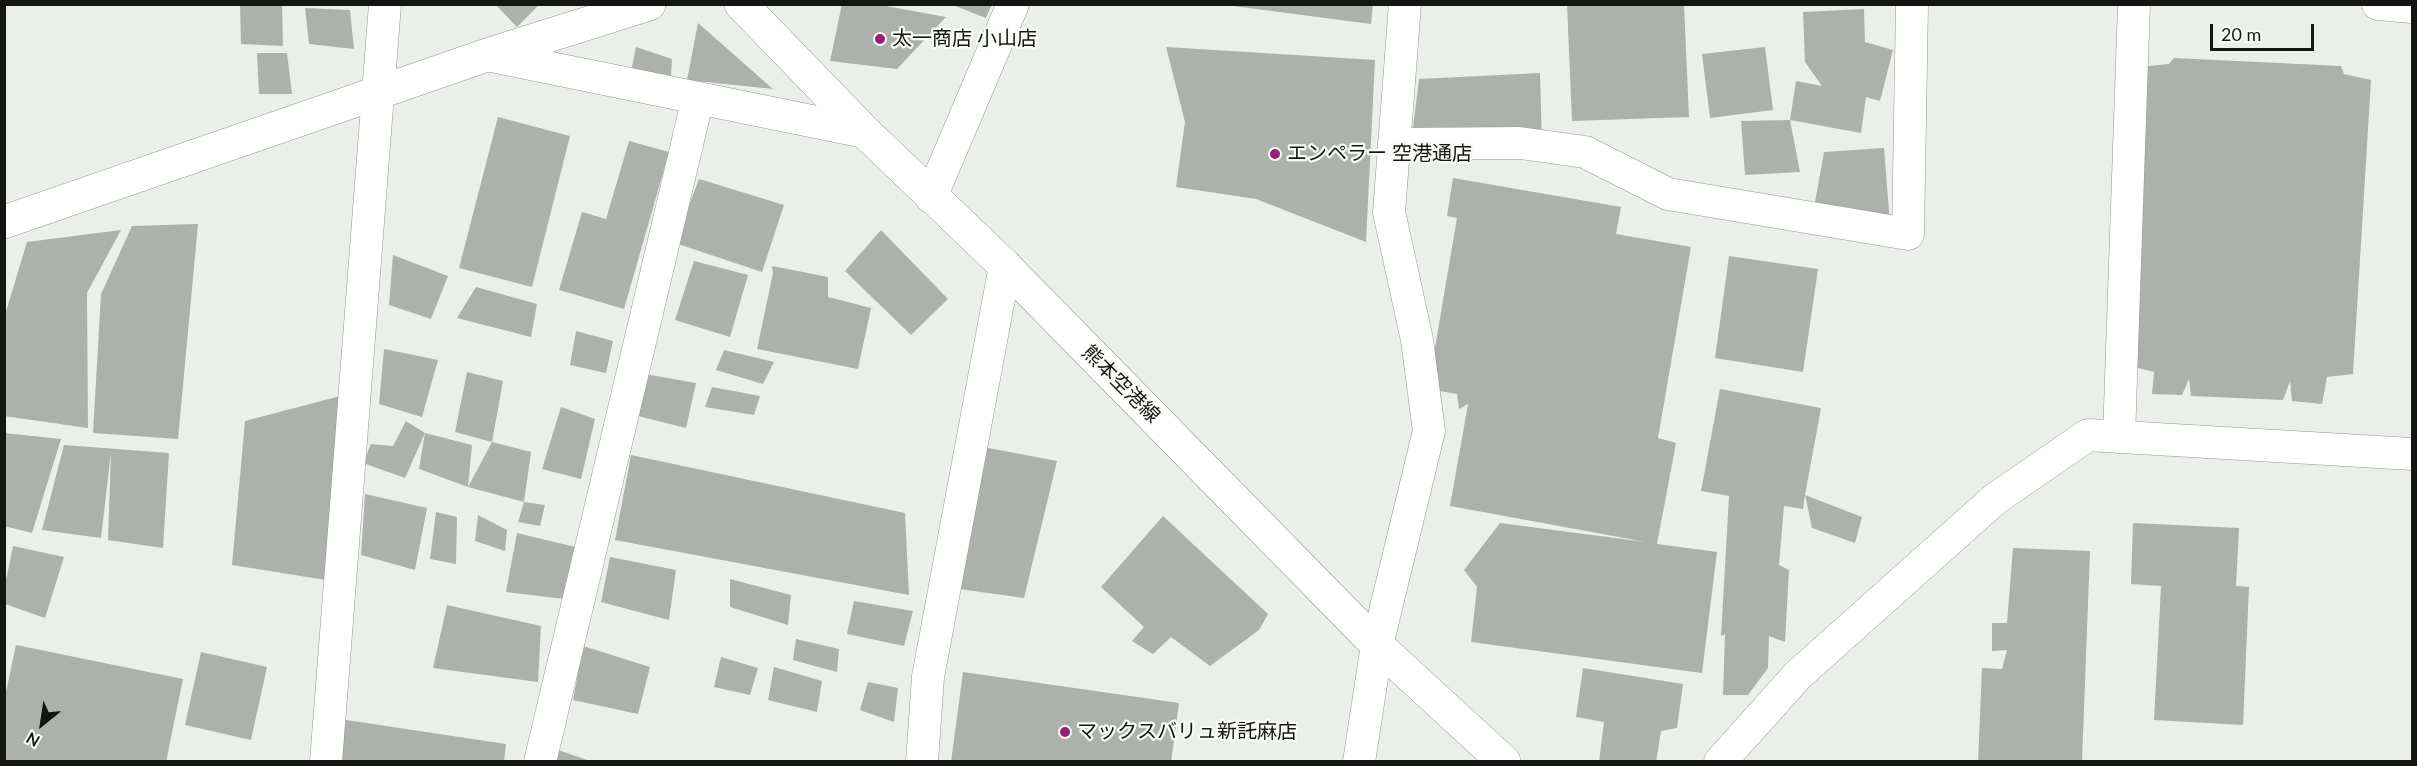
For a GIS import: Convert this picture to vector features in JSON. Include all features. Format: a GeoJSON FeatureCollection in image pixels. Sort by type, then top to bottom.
{"type":"FeatureCollection","features":[{"type":"Feature","properties":{"kind":"main road"},"geometry":{"type":"LineString","coordinates":[[4,222],[488,56],[649,4]]}},
{"type":"Feature","properties":{"kind":"main road","name":"熊本空港線"},"geometry":{"type":"LineString","coordinates":[[741,4],[865,132],[1005,266],[1377,645],[1504,762]]}},
{"type":"Feature","properties":{"kind":"street"},"geometry":{"type":"LineString","coordinates":[[326,762],[380,93],[385,4]]}},
{"type":"Feature","properties":{"kind":"street"},"geometry":{"type":"LineString","coordinates":[[931,197],[1013,4]]}},
{"type":"Feature","properties":{"kind":"street"},"geometry":{"type":"LineString","coordinates":[[1359,762],[1377,645],[1429,431],[1417,340],[1389,212],[1405,4]]}},
{"type":"Feature","properties":{"kind":"street"},"geometry":{"type":"LineString","coordinates":[[1394,144],[1520,143],[1585,152],[1668,194],[1908,234],[1912,4]]}},
{"type":"Feature","properties":{"kind":"street"},"geometry":{"type":"LineString","coordinates":[[2119,437],[2134,4]]}},
{"type":"Feature","properties":{"kind":"street"},"geometry":{"type":"LineString","coordinates":[[2378,4],[2412,7]]}},
{"type":"Feature","properties":{"kind":"street"},"geometry":{"type":"LineString","coordinates":[[488,56],[865,132]]}},
{"type":"Feature","properties":{"kind":"street"},"geometry":{"type":"LineString","coordinates":[[540,762],[698,98]]}},
{"type":"Feature","properties":{"kind":"street"},"geometry":{"type":"LineString","coordinates":[[922,762],[928,677],[1005,266]]}},
{"type":"Feature","properties":{"kind":"street"},"geometry":{"type":"LineString","coordinates":[[1720,762],[1798,675],[1995,499],[2088,435],[2412,454]]}},
{"type":"Feature","properties":{"kind":"building"},"geometry":{"type":"Polygon","coordinates":[[[240,4],[282,4],[283,46],[241,44],[240,4]]]}},
{"type":"Feature","properties":{"kind":"building"},"geometry":{"type":"Polygon","coordinates":[[[495,4],[540,4],[517,27],[495,4]]]}},
{"type":"Feature","properties":{"kind":"building","name":"太一商店 小山店"},"geometry":{"type":"Polygon","coordinates":[[[842,4],[875,4],[946,17],[897,69],[830,61],[842,4]]]}},
{"type":"Feature","properties":{"kind":"building"},"geometry":{"type":"Polygon","coordinates":[[[950,4],[992,4],[986,18],[950,4]]]}},
{"type":"Feature","properties":{"kind":"building"},"geometry":{"type":"Polygon","coordinates":[[[1218,4],[1373,4],[1371,24],[1218,4]]]}},
{"type":"Feature","properties":{"kind":"building"},"geometry":{"type":"Polygon","coordinates":[[[1567,4],[1684,4],[1689,117],[1572,121],[1567,4]]]}},
{"type":"Feature","properties":{"kind":"building"},"geometry":{"type":"Polygon","coordinates":[[[305,8],[350,10],[354,49],[309,44],[305,8]]]}},
{"type":"Feature","properties":{"kind":"building"},"geometry":{"type":"Polygon","coordinates":[[[1864,9],[1865,42],[1893,50],[1880,101],[1866,97],[1861,133],[1790,120],[1796,81],[1822,86],[1805,62],[1803,12],[1864,9]]]}},
{"type":"Feature","properties":{"kind":"building"},"geometry":{"type":"Polygon","coordinates":[[[698,23],[773,89],[687,80],[698,23]]]}},
{"type":"Feature","properties":{"kind":"building"},"geometry":{"type":"Polygon","coordinates":[[[636,47],[672,59],[670,92],[630,76],[636,47]]]}},
{"type":"Feature","properties":{"kind":"building","name":"エンペラー 空港通店"},"geometry":{"type":"Polygon","coordinates":[[[1166,47],[1375,60],[1366,242],[1256,199],[1176,187],[1185,122],[1166,47]]]}},
{"type":"Feature","properties":{"kind":"building"},"geometry":{"type":"Polygon","coordinates":[[[1765,47],[1773,110],[1710,118],[1702,54],[1765,47]]]}},
{"type":"Feature","properties":{"kind":"building"},"geometry":{"type":"Polygon","coordinates":[[[257,53],[287,53],[292,94],[259,94],[257,53]]]}},
{"type":"Feature","properties":{"kind":"building"},"geometry":{"type":"Polygon","coordinates":[[[2174,58],[2341,66],[2344,74],[2371,80],[2353,374],[2327,377],[2322,404],[2292,401],[2290,381],[2283,400],[2191,396],[2189,379],[2182,395],[2152,394],[2154,372],[2126,365],[2139,67],[2169,64],[2174,58]]]}},
{"type":"Feature","properties":{"kind":"building"},"geometry":{"type":"Polygon","coordinates":[[[1540,73],[1542,146],[1411,144],[1419,79],[1540,73]]]}},
{"type":"Feature","properties":{"kind":"building"},"geometry":{"type":"Polygon","coordinates":[[[498,117],[570,136],[532,287],[459,268],[498,117]]]}},
{"type":"Feature","properties":{"kind":"building"},"geometry":{"type":"Polygon","coordinates":[[[1790,120],[1800,172],[1745,175],[1741,121],[1790,120]]]}},
{"type":"Feature","properties":{"kind":"building"},"geometry":{"type":"Polygon","coordinates":[[[629,141],[669,152],[624,309],[559,290],[582,212],[606,219],[629,141]]]}},
{"type":"Feature","properties":{"kind":"building"},"geometry":{"type":"Polygon","coordinates":[[[1884,148],[1890,224],[1814,208],[1824,152],[1884,148]]]}},
{"type":"Feature","properties":{"kind":"building"},"geometry":{"type":"Polygon","coordinates":[[[1453,178],[1621,207],[1616,234],[1691,247],[1658,438],[1676,443],[1657,544],[1717,552],[1702,673],[1471,642],[1477,587],[1464,570],[1500,523],[1646,542],[1450,506],[1468,404],[1459,409],[1457,394],[1428,389],[1457,218],[1447,216],[1453,178]]]}},
{"type":"Feature","properties":{"kind":"building"},"geometry":{"type":"Polygon","coordinates":[[[699,179],[784,205],[762,272],[675,243],[699,179]]]}},
{"type":"Feature","properties":{"kind":"building"},"geometry":{"type":"Polygon","coordinates":[[[198,224],[178,439],[93,433],[101,294],[132,226],[198,224]]]}},
{"type":"Feature","properties":{"kind":"building"},"geometry":{"type":"Polygon","coordinates":[[[121,230],[87,293],[88,428],[4,416],[4,318],[27,242],[121,230]]]}},
{"type":"Feature","properties":{"kind":"building"},"geometry":{"type":"Polygon","coordinates":[[[881,230],[948,299],[911,335],[845,271],[881,230]]]}},
{"type":"Feature","properties":{"kind":"building"},"geometry":{"type":"Polygon","coordinates":[[[393,255],[448,276],[431,319],[389,305],[393,255]]]}},
{"type":"Feature","properties":{"kind":"building"},"geometry":{"type":"Polygon","coordinates":[[[1729,256],[1818,269],[1803,372],[1715,358],[1729,256]]]}},
{"type":"Feature","properties":{"kind":"building"},"geometry":{"type":"Polygon","coordinates":[[[694,261],[748,275],[730,337],[675,320],[694,261]]]}},
{"type":"Feature","properties":{"kind":"building"},"geometry":{"type":"Polygon","coordinates":[[[772,266],[828,277],[828,297],[871,308],[858,369],[757,349],[773,273],[772,266]]]}},
{"type":"Feature","properties":{"kind":"building"},"geometry":{"type":"Polygon","coordinates":[[[476,287],[537,304],[531,337],[457,318],[476,287]]]}},
{"type":"Feature","properties":{"kind":"building"},"geometry":{"type":"Polygon","coordinates":[[[576,331],[613,341],[606,373],[570,365],[576,331]]]}},
{"type":"Feature","properties":{"kind":"building"},"geometry":{"type":"Polygon","coordinates":[[[384,349],[438,360],[422,417],[379,404],[384,349]]]}},
{"type":"Feature","properties":{"kind":"building"},"geometry":{"type":"Polygon","coordinates":[[[724,350],[774,362],[763,384],[716,370],[724,350]]]}},
{"type":"Feature","properties":{"kind":"building"},"geometry":{"type":"Polygon","coordinates":[[[467,372],[503,381],[492,442],[455,432],[467,372]]]}},
{"type":"Feature","properties":{"kind":"building"},"geometry":{"type":"Polygon","coordinates":[[[645,374],[696,383],[686,428],[638,416],[645,374]]]}},
{"type":"Feature","properties":{"kind":"building"},"geometry":{"type":"Polygon","coordinates":[[[712,387],[760,396],[754,415],[705,407],[712,387]]]}},
{"type":"Feature","properties":{"kind":"building"},"geometry":{"type":"Polygon","coordinates":[[[1720,389],[1821,408],[1803,509],[1784,506],[1779,565],[1789,570],[1785,642],[1769,636],[1768,668],[1748,695],[1723,695],[1725,634],[1721,636],[1729,496],[1701,491],[1720,389]]]}},
{"type":"Feature","properties":{"kind":"building"},"geometry":{"type":"Polygon","coordinates":[[[348,394],[326,580],[232,565],[245,421],[348,394]]]}},
{"type":"Feature","properties":{"kind":"building"},"geometry":{"type":"Polygon","coordinates":[[[561,407],[595,419],[581,479],[542,469],[561,407]]]}},
{"type":"Feature","properties":{"kind":"building"},"geometry":{"type":"Polygon","coordinates":[[[406,421],[425,433],[405,478],[363,463],[371,444],[393,446],[406,421]]]}},
{"type":"Feature","properties":{"kind":"building"},"geometry":{"type":"Polygon","coordinates":[[[4,433],[61,439],[32,533],[4,526],[4,433]]]}},
{"type":"Feature","properties":{"kind":"building"},"geometry":{"type":"Polygon","coordinates":[[[425,433],[472,445],[468,487],[419,469],[425,433]]]}},
{"type":"Feature","properties":{"kind":"building"},"geometry":{"type":"Polygon","coordinates":[[[492,442],[531,452],[524,502],[468,487],[492,442]]]}},
{"type":"Feature","properties":{"kind":"building"},"geometry":{"type":"Polygon","coordinates":[[[64,445],[169,453],[163,548],[108,540],[111,452],[101,538],[42,530],[64,445]]]}},
{"type":"Feature","properties":{"kind":"building"},"geometry":{"type":"Polygon","coordinates":[[[978,446],[1057,461],[1024,598],[952,588],[978,446]]]}},
{"type":"Feature","properties":{"kind":"building"},"geometry":{"type":"Polygon","coordinates":[[[631,455],[905,513],[909,595],[615,540],[631,455]]]}},
{"type":"Feature","properties":{"kind":"building"},"geometry":{"type":"Polygon","coordinates":[[[365,494],[427,508],[415,570],[361,555],[365,494]]]}},
{"type":"Feature","properties":{"kind":"building"},"geometry":{"type":"Polygon","coordinates":[[[1805,495],[1862,517],[1855,543],[1812,528],[1805,495]]]}},
{"type":"Feature","properties":{"kind":"building"},"geometry":{"type":"Polygon","coordinates":[[[524,502],[545,505],[540,526],[518,522],[524,502]]]}},
{"type":"Feature","properties":{"kind":"building"},"geometry":{"type":"Polygon","coordinates":[[[436,512],[457,517],[456,564],[430,559],[436,512]]]}},
{"type":"Feature","properties":{"kind":"building"},"geometry":{"type":"Polygon","coordinates":[[[478,515],[507,530],[505,551],[475,541],[478,515]]]}},
{"type":"Feature","properties":{"kind":"building"},"geometry":{"type":"Polygon","coordinates":[[[1163,516],[1268,614],[1259,630],[1210,666],[1171,637],[1153,654],[1132,641],[1144,627],[1101,587],[1163,516]]]}},
{"type":"Feature","properties":{"kind":"building"},"geometry":{"type":"Polygon","coordinates":[[[2133,523],[2239,528],[2236,586],[2249,587],[2243,725],[2154,720],[2161,586],[2131,584],[2133,523]]]}},
{"type":"Feature","properties":{"kind":"building"},"geometry":{"type":"Polygon","coordinates":[[[517,533],[575,547],[564,599],[506,592],[517,533]]]}},
{"type":"Feature","properties":{"kind":"building"},"geometry":{"type":"Polygon","coordinates":[[[13,546],[64,557],[45,618],[5,604],[5,585],[13,546]]]}},
{"type":"Feature","properties":{"kind":"building"},"geometry":{"type":"Polygon","coordinates":[[[2013,548],[2090,551],[2082,762],[1978,762],[1982,668],[2002,669],[2007,650],[1992,651],[1992,623],[2007,623],[2013,548]]]}},
{"type":"Feature","properties":{"kind":"building"},"geometry":{"type":"Polygon","coordinates":[[[610,557],[676,570],[669,620],[601,602],[610,557]]]}},
{"type":"Feature","properties":{"kind":"building"},"geometry":{"type":"Polygon","coordinates":[[[730,579],[791,595],[788,625],[730,607],[730,579]]]}},
{"type":"Feature","properties":{"kind":"building"},"geometry":{"type":"Polygon","coordinates":[[[854,601],[913,611],[904,646],[847,634],[854,601]]]}},
{"type":"Feature","properties":{"kind":"building"},"geometry":{"type":"Polygon","coordinates":[[[447,605],[541,626],[538,682],[433,668],[447,605]]]}},
{"type":"Feature","properties":{"kind":"building"},"geometry":{"type":"Polygon","coordinates":[[[796,639],[839,649],[837,672],[793,660],[796,639]]]}},
{"type":"Feature","properties":{"kind":"building"},"geometry":{"type":"Polygon","coordinates":[[[16,645],[183,679],[166,762],[4,762],[4,701],[16,645]]]}},
{"type":"Feature","properties":{"kind":"building"},"geometry":{"type":"Polygon","coordinates":[[[583,646],[650,667],[638,714],[573,700],[583,646]]]}},
{"type":"Feature","properties":{"kind":"building"},"geometry":{"type":"Polygon","coordinates":[[[201,652],[267,667],[251,740],[185,725],[201,652]]]}},
{"type":"Feature","properties":{"kind":"building"},"geometry":{"type":"Polygon","coordinates":[[[721,657],[758,668],[750,695],[714,687],[721,657]]]}},
{"type":"Feature","properties":{"kind":"building"},"geometry":{"type":"Polygon","coordinates":[[[774,667],[822,681],[817,712],[768,700],[774,667]]]}},
{"type":"Feature","properties":{"kind":"building"},"geometry":{"type":"Polygon","coordinates":[[[1583,668],[1683,684],[1677,728],[1661,731],[1656,762],[1599,762],[1604,722],[1576,717],[1583,668]]]}},
{"type":"Feature","properties":{"kind":"building","name":"マックスバリュ新託麻店"},"geometry":{"type":"Polygon","coordinates":[[[963,672],[1179,703],[1171,762],[951,762],[963,672]]]}},
{"type":"Feature","properties":{"kind":"building"},"geometry":{"type":"Polygon","coordinates":[[[868,682],[898,688],[894,722],[860,710],[868,682]]]}},
{"type":"Feature","properties":{"kind":"building"},"geometry":{"type":"Polygon","coordinates":[[[333,718],[506,744],[504,762],[327,762],[333,718]]]}},
{"type":"Feature","properties":{"kind":"building"},"geometry":{"type":"Polygon","coordinates":[[[555,749],[590,761],[590,762],[553,762],[555,749]]]}},
{"type":"Feature","properties":{"kind":"place","name":"太一商店 小山店"},"geometry":{"type":"Point","coordinates":[880,39]}},
{"type":"Feature","properties":{"kind":"place","name":"エンペラー 空港通店"},"geometry":{"type":"Point","coordinates":[1275,154]}},
{"type":"Feature","properties":{"kind":"place","name":"マックスバリュ新託麻店"},"geometry":{"type":"Point","coordinates":[1065,732]}}]}
